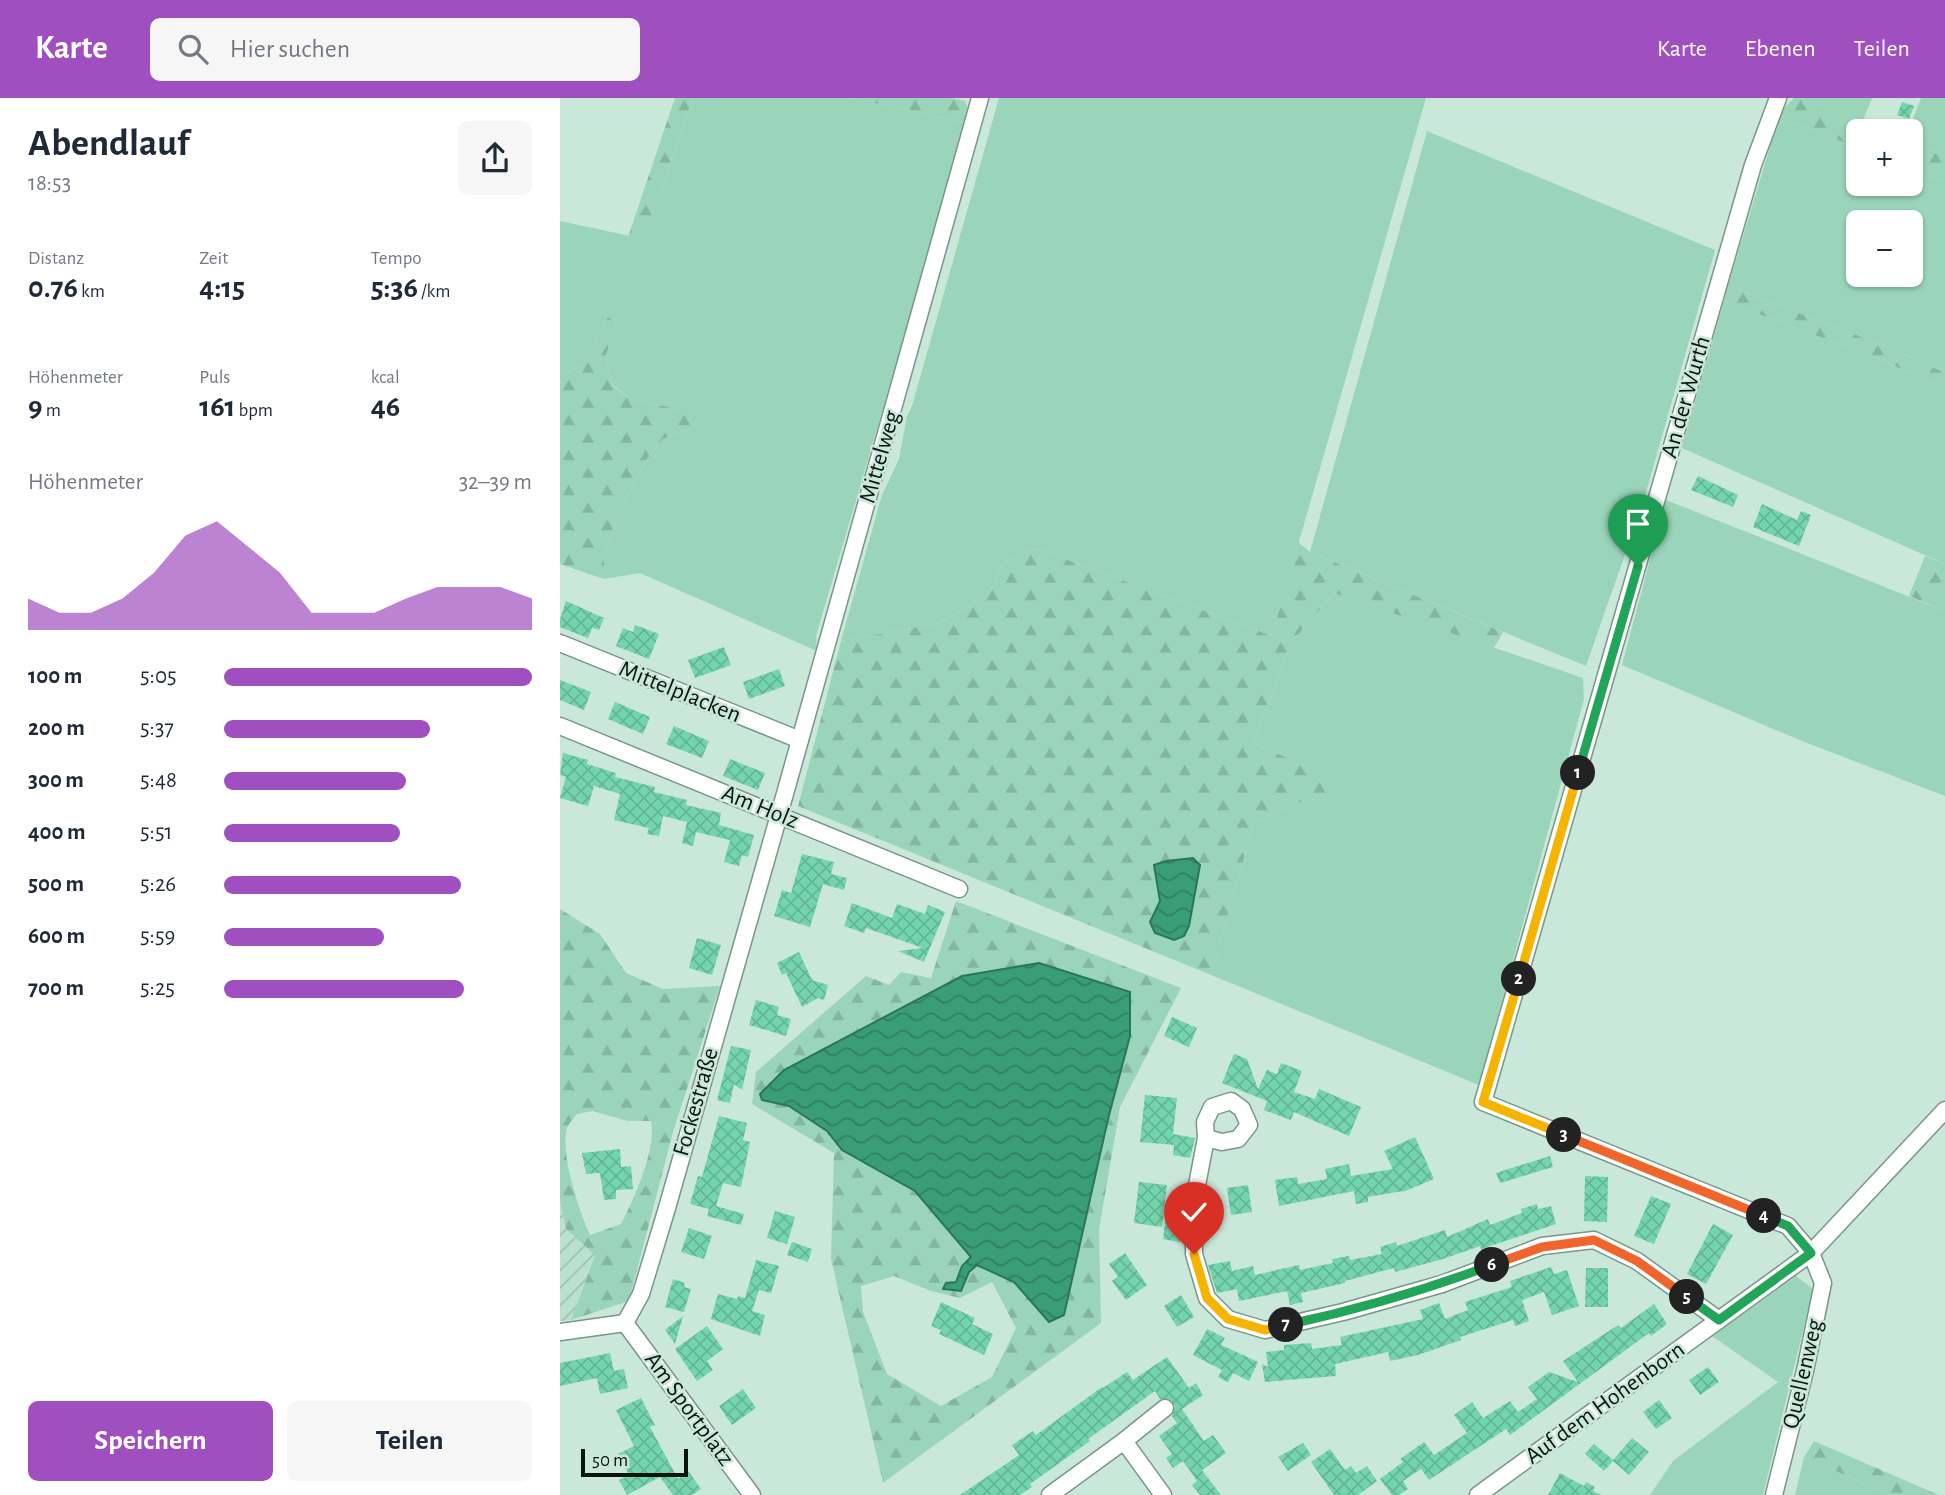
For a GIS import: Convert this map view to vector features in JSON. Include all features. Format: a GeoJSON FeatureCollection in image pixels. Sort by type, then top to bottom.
{"type":"FeatureCollection","features":[{"type":"Feature","properties":{"kind":"street","name":"Mittelweg"},"geometry":{"type":"LineString","coordinates":[[779,815],[980,98]]}},
{"type":"Feature","properties":{"kind":"street","name":"An der Wurth"},"geometry":{"type":"LineString","coordinates":[[1778,98],[1753,165],[1483,1102],[1788,1226],[1811,1253]]}},
{"type":"Feature","properties":{"kind":"street","name":"Mittelplacken"},"geometry":{"type":"LineString","coordinates":[[560,643],[800,740]]}},
{"type":"Feature","properties":{"kind":"street","name":"Am Holz"},"geometry":{"type":"LineString","coordinates":[[560,726],[959,888]]}},
{"type":"Feature","properties":{"kind":"street","name":"Fockestraße"},"geometry":{"type":"LineString","coordinates":[[625,1323],[642,1294],[779,815]]}},
{"type":"Feature","properties":{"kind":"street","name":"Auf dem Hohenborn"},"geometry":{"type":"LineString","coordinates":[[1478,1495],[1811,1253],[1945,1110]]}},
{"type":"Feature","properties":{"kind":"street"},"geometry":{"type":"LineString","coordinates":[[1206,1138],[1194,1202],[1194,1254],[1207,1298],[1228,1319],[1265,1330],[1343,1312],[1442,1284],[1542,1247],[1594,1240],[1637,1261],[1719,1320]]}},
{"type":"Feature","properties":{"kind":"street","name":"Quellenweg"},"geometry":{"type":"LineString","coordinates":[[1774,1495],[1805,1371],[1823,1283],[1811,1253]]}},
{"type":"Feature","properties":{"kind":"street"},"geometry":{"type":"LineString","coordinates":[[560,1332],[625,1323]]}},
{"type":"Feature","properties":{"kind":"street","name":"Am Sportplatz"},"geometry":{"type":"LineString","coordinates":[[625,1323],[752,1495]]}},
{"type":"Feature","properties":{"kind":"street"},"geometry":{"type":"LineString","coordinates":[[1050,1495],[1165,1408]]}},
{"type":"Feature","properties":{"kind":"street"},"geometry":{"type":"LineString","coordinates":[[1124,1441],[1163,1495]]}},
{"type":"Feature","properties":{"kind":"shaded area"},"geometry":{"type":"Polygon","coordinates":[[[560,1202],[566,1229],[595,1254],[571,1320],[560,1321],[560,1202]]]}},
{"type":"Feature","properties":{"kind":"green space"},"geometry":{"type":"Polygon","coordinates":[[[675,98],[693,98],[644,239],[628,237],[675,98]]]}},
{"type":"Feature","properties":{"kind":"green space"},"geometry":{"type":"Polygon","coordinates":[[[693,98],[853,98],[967,123],[816,636],[817,651],[640,573],[604,579],[604,558],[621,508],[647,459],[663,439],[690,429],[678,409],[630,399],[612,384],[606,356],[616,323],[608,317],[582,366],[560,375],[560,221],[644,239],[693,98]]]}},
{"type":"Feature","properties":{"kind":"green space"},"geometry":{"type":"Polygon","coordinates":[[[853,98],[952,98],[965,101],[969,111],[967,123],[853,98]]]}},
{"type":"Feature","properties":{"kind":"green space"},"geometry":{"type":"Polygon","coordinates":[[[999,98],[1426,98],[1272,636],[1036,548],[1003,562],[989,595],[939,623],[841,641],[882,495],[899,459],[907,416],[999,98]]]}},
{"type":"Feature","properties":{"kind":"green space"},"geometry":{"type":"Polygon","coordinates":[[[1794,98],[1801,98],[1853,119],[1846,119],[1846,143],[1779,117],[1794,98]]]}},
{"type":"Feature","properties":{"kind":"green space"},"geometry":{"type":"Polygon","coordinates":[[[1801,98],[1872,98],[1864,119],[1852,119],[1801,98]]]}},
{"type":"Feature","properties":{"kind":"green space"},"geometry":{"type":"Polygon","coordinates":[[[1921,98],[1945,98],[1945,157],[1923,147],[1923,119],[1913,119],[1921,98]]]}},
{"type":"Feature","properties":{"kind":"green space"},"geometry":{"type":"Polygon","coordinates":[[[1779,117],[1846,143],[1846,196],[1923,196],[1923,174],[1945,182],[1945,373],[1888,347],[1728,286],[1779,117]]]}},
{"type":"Feature","properties":{"kind":"green space"},"geometry":{"type":"Polygon","coordinates":[[[1427,131],[1715,250],[1643,503],[1586,666],[1310,552],[1427,131]]]}},
{"type":"Feature","properties":{"kind":"green space"},"geometry":{"type":"Polygon","coordinates":[[[1923,147],[1945,157],[1945,182],[1923,174],[1923,147]]]}},
{"type":"Feature","properties":{"kind":"green space"},"geometry":{"type":"Polygon","coordinates":[[[1728,286],[1888,347],[1945,373],[1945,389],[1881,360],[1724,301],[1728,286]]]}},
{"type":"Feature","properties":{"kind":"green space"},"geometry":{"type":"Polygon","coordinates":[[[1724,301],[1881,360],[1945,389],[1945,564],[1682,448],[1724,301]]]}},
{"type":"Feature","properties":{"kind":"green space"},"geometry":{"type":"Polygon","coordinates":[[[608,317],[616,323],[606,356],[612,385],[630,399],[678,409],[691,417],[690,429],[663,439],[647,459],[621,508],[604,558],[604,579],[560,564],[560,375],[582,366],[608,317]]]}},
{"type":"Feature","properties":{"kind":"green space"},"geometry":{"type":"Polygon","coordinates":[[[1666,500],[1945,611],[1945,796],[1802,741],[1622,665],[1666,500]]]}},
{"type":"Feature","properties":{"kind":"green space"},"geometry":{"type":"Polygon","coordinates":[[[1298,542],[1310,552],[1503,632],[1494,648],[1334,593],[1291,643],[1253,743],[1352,786],[1295,804],[1254,823],[1211,975],[798,806],[841,641],[939,623],[989,595],[1003,562],[1036,548],[1272,636],[1298,542]],[[1154,865],[1160,901],[1150,922],[1184,936],[1189,926],[1200,865],[1154,865]]]}},
{"type":"Feature","properties":{"kind":"green space"},"geometry":{"type":"Polygon","coordinates":[[[1925,556],[1945,564],[1945,611],[1909,596],[1925,556]]]}},
{"type":"Feature","properties":{"kind":"green space"},"geometry":{"type":"Polygon","coordinates":[[[1334,593],[1583,678],[1584,699],[1479,1085],[1211,975],[1254,823],[1295,804],[1351,786],[1253,743],[1291,643],[1334,593]]]}},
{"type":"Feature","properties":{"kind":"green space"},"geometry":{"type":"Polygon","coordinates":[[[956,901],[1181,988],[1120,1107],[1099,1230],[1101,1323],[883,1483],[831,1259],[834,1153],[752,1104],[756,1072],[866,976],[889,985],[901,972],[931,978],[956,901]],[[1130,1036],[789,1106],[827,1131],[843,1150],[915,1191],[972,1257],[962,1266],[956,1282],[961,1291],[969,1272],[977,1265],[1014,1282],[1049,1322],[1064,1315],[1108,1119],[1130,1036]],[[894,1276],[861,1286],[863,1312],[887,1374],[941,1406],[992,1377],[1016,1328],[992,1282],[960,1298],[931,1291],[894,1276]]]}},
{"type":"Feature","properties":{"kind":"green space"},"geometry":{"type":"Polygon","coordinates":[[[560,909],[600,934],[626,973],[663,989],[720,986],[673,1132],[629,1301],[571,1320],[595,1255],[566,1229],[560,1202],[560,909]],[[592,1111],[577,1114],[567,1128],[568,1167],[590,1235],[621,1224],[648,1159],[651,1121],[628,1121],[592,1111]]]}},
{"type":"Feature","properties":{"kind":"green space"},"geometry":{"type":"Polygon","coordinates":[[[1796,1276],[1813,1289],[1763,1495],[1650,1495],[1673,1461],[1778,1382],[1712,1336],[1796,1276]]]}},
{"type":"Feature","properties":{"kind":"green space"},"geometry":{"type":"Polygon","coordinates":[[[1814,1441],[1939,1495],[1890,1495],[1804,1457],[1814,1441]]]}},
{"type":"Feature","properties":{"kind":"green space"},"geometry":{"type":"Polygon","coordinates":[[[1804,1457],[1890,1495],[1795,1495],[1804,1457]]]}},
{"type":"Feature","properties":{"kind":"water"},"geometry":{"type":"Polygon","coordinates":[[[1193,858],[1200,865],[1189,926],[1184,936],[1174,940],[1155,933],[1150,922],[1160,901],[1154,865],[1193,858]]]}},
{"type":"Feature","properties":{"kind":"water"},"geometry":{"type":"Polygon","coordinates":[[[1039,963],[1130,992],[1130,1036],[1108,1119],[1064,1315],[1049,1322],[1014,1282],[977,1265],[969,1272],[961,1291],[943,1289],[946,1283],[956,1282],[962,1266],[971,1257],[915,1191],[842,1150],[827,1131],[789,1106],[762,1100],[760,1094],[784,1070],[962,976],[1039,963]]]}},
{"type":"Feature","properties":{"kind":"building"},"geometry":{"type":"Polygon","coordinates":[[[1902,102],[1914,106],[1909,119],[1897,115],[1902,102]]]}},
{"type":"Feature","properties":{"kind":"building"},"geometry":{"type":"Polygon","coordinates":[[[1698,476],[1738,495],[1733,507],[1691,490],[1698,476]]]}},
{"type":"Feature","properties":{"kind":"building"},"geometry":{"type":"Polygon","coordinates":[[[1762,504],[1797,520],[1801,511],[1811,515],[1799,546],[1753,527],[1762,504]]]}},
{"type":"Feature","properties":{"kind":"building"},"geometry":{"type":"Polygon","coordinates":[[[566,601],[604,618],[599,630],[592,628],[588,638],[560,627],[566,601]]]}},
{"type":"Feature","properties":{"kind":"building"},"geometry":{"type":"Polygon","coordinates":[[[635,625],[659,634],[649,659],[616,646],[623,628],[633,632],[635,625]]]}},
{"type":"Feature","properties":{"kind":"building"},"geometry":{"type":"Polygon","coordinates":[[[724,647],[731,665],[695,678],[688,660],[724,647]]]}},
{"type":"Feature","properties":{"kind":"building"},"geometry":{"type":"Polygon","coordinates":[[[779,669],[785,686],[749,699],[743,682],[779,669]]]}},
{"type":"Feature","properties":{"kind":"building"},"geometry":{"type":"Polygon","coordinates":[[[560,680],[591,692],[584,710],[560,700],[560,680]]]}},
{"type":"Feature","properties":{"kind":"building"},"geometry":{"type":"Polygon","coordinates":[[[615,702],[650,717],[643,734],[608,719],[615,702]]]}},
{"type":"Feature","properties":{"kind":"building"},"geometry":{"type":"Polygon","coordinates":[[[674,726],[709,741],[702,758],[666,744],[674,726]]]}},
{"type":"Feature","properties":{"kind":"building"},"geometry":{"type":"Polygon","coordinates":[[[563,753],[588,760],[587,764],[616,773],[615,777],[655,787],[654,792],[687,800],[686,805],[721,813],[719,825],[754,835],[748,857],[742,855],[739,866],[724,862],[730,840],[696,832],[693,846],[682,843],[687,822],[663,816],[659,836],[647,834],[649,828],[614,820],[620,794],[594,786],[588,806],[560,798],[566,777],[560,775],[563,753]]]}},
{"type":"Feature","properties":{"kind":"building"},"geometry":{"type":"Polygon","coordinates":[[[730,759],[765,773],[758,790],[723,776],[730,759]]]}},
{"type":"Feature","properties":{"kind":"building"},"geometry":{"type":"Polygon","coordinates":[[[802,854],[834,862],[831,874],[847,878],[844,890],[823,884],[810,927],[774,916],[782,890],[791,893],[802,854]]]}},
{"type":"Feature","properties":{"kind":"building"},"geometry":{"type":"Polygon","coordinates":[[[852,903],[892,918],[897,904],[925,914],[928,905],[945,912],[924,962],[898,951],[923,948],[866,928],[864,933],[844,926],[852,903]]]}},
{"type":"Feature","properties":{"kind":"building"},"geometry":{"type":"Polygon","coordinates":[[[697,938],[721,945],[712,975],[689,968],[697,938]]]}},
{"type":"Feature","properties":{"kind":"building"},"geometry":{"type":"Polygon","coordinates":[[[799,952],[812,980],[828,985],[824,1000],[818,998],[802,1007],[786,973],[782,975],[777,963],[799,952]]]}},
{"type":"Feature","properties":{"kind":"building"},"geometry":{"type":"Polygon","coordinates":[[[756,1000],[779,1007],[777,1015],[791,1019],[786,1036],[749,1025],[756,1000]]]}},
{"type":"Feature","properties":{"kind":"building"},"geometry":{"type":"Polygon","coordinates":[[[1172,1017],[1197,1028],[1189,1047],[1164,1036],[1172,1017]]]}},
{"type":"Feature","properties":{"kind":"building"},"geometry":{"type":"Polygon","coordinates":[[[731,1046],[751,1050],[742,1090],[734,1084],[730,1103],[717,1100],[731,1046]]]}},
{"type":"Feature","properties":{"kind":"building"},"geometry":{"type":"Polygon","coordinates":[[[1234,1054],[1247,1059],[1258,1089],[1267,1070],[1277,1074],[1281,1063],[1302,1071],[1294,1092],[1315,1099],[1319,1089],[1361,1107],[1349,1136],[1294,1112],[1291,1120],[1264,1110],[1267,1101],[1222,1083],[1234,1054]]]}},
{"type":"Feature","properties":{"kind":"building"},"geometry":{"type":"Polygon","coordinates":[[[1145,1095],[1177,1098],[1173,1134],[1195,1138],[1190,1158],[1173,1155],[1174,1145],[1140,1142],[1145,1095]]]}},
{"type":"Feature","properties":{"kind":"building"},"geometry":{"type":"Polygon","coordinates":[[[719,1116],[747,1123],[743,1140],[750,1142],[741,1187],[723,1183],[716,1206],[744,1214],[741,1225],[707,1216],[709,1209],[690,1204],[698,1176],[702,1177],[719,1116]]]}},
{"type":"Feature","properties":{"kind":"building"},"geometry":{"type":"Polygon","coordinates":[[[1415,1137],[1434,1179],[1403,1192],[1368,1197],[1368,1202],[1356,1204],[1354,1191],[1279,1206],[1275,1180],[1297,1177],[1298,1184],[1327,1179],[1325,1169],[1349,1164],[1351,1176],[1393,1169],[1384,1151],[1415,1137]]]}},
{"type":"Feature","properties":{"kind":"building"},"geometry":{"type":"Polygon","coordinates":[[[620,1149],[621,1167],[631,1166],[633,1189],[616,1190],[616,1199],[604,1200],[600,1173],[586,1174],[582,1153],[620,1149]]]}},
{"type":"Feature","properties":{"kind":"building"},"geometry":{"type":"Polygon","coordinates":[[[1550,1156],[1553,1167],[1500,1183],[1496,1173],[1550,1156]]]}},
{"type":"Feature","properties":{"kind":"building"},"geometry":{"type":"Polygon","coordinates":[[[1585,1176],[1608,1177],[1607,1222],[1584,1221],[1585,1176]]]}},
{"type":"Feature","properties":{"kind":"building"},"geometry":{"type":"Polygon","coordinates":[[[1139,1182],[1167,1185],[1162,1227],[1134,1223],[1139,1182]]]}},
{"type":"Feature","properties":{"kind":"building"},"geometry":{"type":"Polygon","coordinates":[[[1248,1185],[1252,1212],[1231,1215],[1227,1188],[1248,1185]]]}},
{"type":"Feature","properties":{"kind":"building"},"geometry":{"type":"Polygon","coordinates":[[[1651,1196],[1671,1204],[1654,1244],[1634,1236],[1651,1196]]]}},
{"type":"Feature","properties":{"kind":"building"},"geometry":{"type":"Polygon","coordinates":[[[1537,1204],[1538,1209],[1551,1206],[1556,1224],[1481,1249],[1480,1246],[1395,1272],[1394,1268],[1301,1293],[1303,1302],[1290,1305],[1287,1291],[1239,1301],[1237,1289],[1217,1293],[1208,1265],[1230,1261],[1232,1271],[1253,1266],[1255,1275],[1299,1265],[1300,1270],[1333,1263],[1332,1259],[1349,1256],[1350,1260],[1382,1254],[1380,1247],[1396,1242],[1397,1246],[1445,1230],[1447,1237],[1488,1219],[1490,1225],[1537,1204]]]}},
{"type":"Feature","properties":{"kind":"building"},"geometry":{"type":"Polygon","coordinates":[[[775,1211],[795,1217],[787,1244],[767,1238],[775,1211]]]}},
{"type":"Feature","properties":{"kind":"building"},"geometry":{"type":"Polygon","coordinates":[[[1166,1217],[1184,1220],[1180,1242],[1163,1239],[1166,1217]]]}},
{"type":"Feature","properties":{"kind":"building"},"geometry":{"type":"Polygon","coordinates":[[[1713,1224],[1733,1235],[1706,1284],[1687,1274],[1713,1224]]]}},
{"type":"Feature","properties":{"kind":"building"},"geometry":{"type":"Polygon","coordinates":[[[689,1228],[712,1236],[704,1259],[681,1252],[689,1228]]]}},
{"type":"Feature","properties":{"kind":"building"},"geometry":{"type":"Polygon","coordinates":[[[792,1242],[812,1249],[808,1262],[787,1255],[792,1242]]]}},
{"type":"Feature","properties":{"kind":"building"},"geometry":{"type":"Polygon","coordinates":[[[1125,1253],[1147,1285],[1126,1300],[1112,1281],[1118,1277],[1109,1264],[1125,1253]]]}},
{"type":"Feature","properties":{"kind":"building"},"geometry":{"type":"Polygon","coordinates":[[[756,1260],[779,1266],[771,1293],[759,1290],[752,1311],[765,1315],[760,1336],[711,1319],[718,1294],[737,1299],[738,1296],[745,1298],[756,1260]]]}},
{"type":"Feature","properties":{"kind":"building"},"geometry":{"type":"Polygon","coordinates":[[[1551,1267],[1554,1274],[1567,1270],[1579,1306],[1552,1315],[1544,1292],[1522,1300],[1529,1321],[1515,1326],[1513,1320],[1460,1337],[1461,1340],[1418,1355],[1390,1361],[1388,1352],[1335,1364],[1336,1376],[1265,1382],[1262,1364],[1268,1367],[1266,1352],[1284,1350],[1284,1345],[1311,1343],[1312,1349],[1342,1345],[1340,1337],[1423,1319],[1420,1310],[1439,1303],[1445,1319],[1468,1310],[1465,1302],[1512,1287],[1510,1281],[1551,1267]]]}},
{"type":"Feature","properties":{"kind":"building"},"geometry":{"type":"Polygon","coordinates":[[[1586,1268],[1608,1268],[1608,1307],[1585,1307],[1586,1268]]]}},
{"type":"Feature","properties":{"kind":"building"},"geometry":{"type":"Polygon","coordinates":[[[673,1279],[685,1283],[684,1287],[691,1289],[684,1312],[665,1307],[673,1279]]]}},
{"type":"Feature","properties":{"kind":"building"},"geometry":{"type":"Polygon","coordinates":[[[1181,1295],[1194,1317],[1177,1327],[1164,1306],[1181,1295]]]}},
{"type":"Feature","properties":{"kind":"building"},"geometry":{"type":"Polygon","coordinates":[[[941,1302],[975,1318],[972,1324],[993,1334],[984,1355],[939,1334],[941,1330],[931,1326],[941,1302]]]}},
{"type":"Feature","properties":{"kind":"building"},"geometry":{"type":"Polygon","coordinates":[[[1654,1304],[1667,1324],[1651,1336],[1649,1333],[1510,1435],[1506,1429],[1429,1480],[1421,1469],[1403,1481],[1408,1489],[1399,1495],[1392,1495],[1380,1479],[1403,1462],[1400,1459],[1424,1442],[1434,1455],[1467,1433],[1454,1415],[1472,1402],[1483,1418],[1510,1401],[1518,1412],[1537,1399],[1528,1387],[1549,1372],[1578,1382],[1563,1361],[1618,1325],[1621,1328],[1654,1304]]]}},
{"type":"Feature","properties":{"kind":"building"},"geometry":{"type":"Polygon","coordinates":[[[683,1316],[675,1344],[665,1330],[683,1316]]]}},
{"type":"Feature","properties":{"kind":"building"},"geometry":{"type":"Polygon","coordinates":[[[707,1326],[723,1349],[707,1361],[713,1370],[697,1381],[675,1349],[707,1326]]]}},
{"type":"Feature","properties":{"kind":"building"},"geometry":{"type":"Polygon","coordinates":[[[1207,1329],[1225,1338],[1221,1345],[1258,1362],[1249,1381],[1233,1373],[1228,1382],[1218,1377],[1222,1370],[1193,1355],[1207,1329]]]}},
{"type":"Feature","properties":{"kind":"building"},"geometry":{"type":"Polygon","coordinates":[[[610,1353],[614,1371],[624,1369],[628,1388],[600,1394],[597,1378],[560,1386],[560,1363],[610,1353]]]}},
{"type":"Feature","properties":{"kind":"building"},"geometry":{"type":"Polygon","coordinates":[[[1167,1357],[1189,1388],[1196,1383],[1203,1395],[1182,1409],[1204,1441],[1213,1435],[1226,1453],[1202,1470],[1221,1495],[1200,1495],[1192,1485],[1197,1481],[1183,1461],[1173,1468],[1166,1458],[1172,1454],[1159,1436],[1177,1423],[1172,1416],[1175,1406],[1169,1399],[1160,1399],[1155,1391],[1088,1439],[1090,1441],[1030,1484],[1032,1487],[1020,1495],[960,1495],[1019,1455],[1012,1445],[1033,1431],[1036,1435],[1127,1372],[1133,1380],[1167,1357]]]}},
{"type":"Feature","properties":{"kind":"building"},"geometry":{"type":"Polygon","coordinates":[[[1708,1367],[1719,1382],[1700,1395],[1689,1380],[1708,1367]]]}},
{"type":"Feature","properties":{"kind":"building"},"geometry":{"type":"Polygon","coordinates":[[[743,1389],[756,1408],[732,1425],[719,1406],[743,1389]]]}},
{"type":"Feature","properties":{"kind":"building"},"geometry":{"type":"Polygon","coordinates":[[[641,1398],[655,1425],[650,1427],[678,1479],[689,1472],[701,1489],[692,1495],[673,1495],[660,1477],[627,1495],[619,1480],[629,1475],[618,1454],[634,1446],[616,1410],[641,1398]]]}},
{"type":"Feature","properties":{"kind":"building"},"geometry":{"type":"Polygon","coordinates":[[[1659,1400],[1672,1418],[1656,1429],[1643,1412],[1659,1400]]]}},
{"type":"Feature","properties":{"kind":"building"},"geometry":{"type":"Polygon","coordinates":[[[1632,1438],[1649,1452],[1629,1475],[1613,1461],[1604,1471],[1585,1454],[1594,1444],[1613,1460],[1632,1438]]]}},
{"type":"Feature","properties":{"kind":"building"},"geometry":{"type":"Polygon","coordinates":[[[1303,1443],[1311,1455],[1288,1471],[1278,1457],[1303,1443]]]}},
{"type":"Feature","properties":{"kind":"building"},"geometry":{"type":"Polygon","coordinates":[[[1330,1449],[1345,1470],[1351,1466],[1356,1473],[1367,1466],[1377,1481],[1358,1495],[1334,1495],[1311,1462],[1330,1449]]]}},
{"type":"Feature","properties":{"kind":"building"},"geometry":{"type":"Polygon","coordinates":[[[1560,1473],[1584,1486],[1586,1482],[1595,1487],[1593,1491],[1601,1495],[1548,1495],[1560,1473]]]}},
{"type":"Feature","properties":{"kind":"route"},"geometry":{"type":"LineString","coordinates":[[1194,1254],[1207,1298],[1228,1319],[1265,1330],[1343,1312],[1442,1284],[1542,1247],[1594,1240],[1637,1261],[1719,1320],[1811,1253],[1788,1226],[1483,1102],[1638,566]]}}]}
